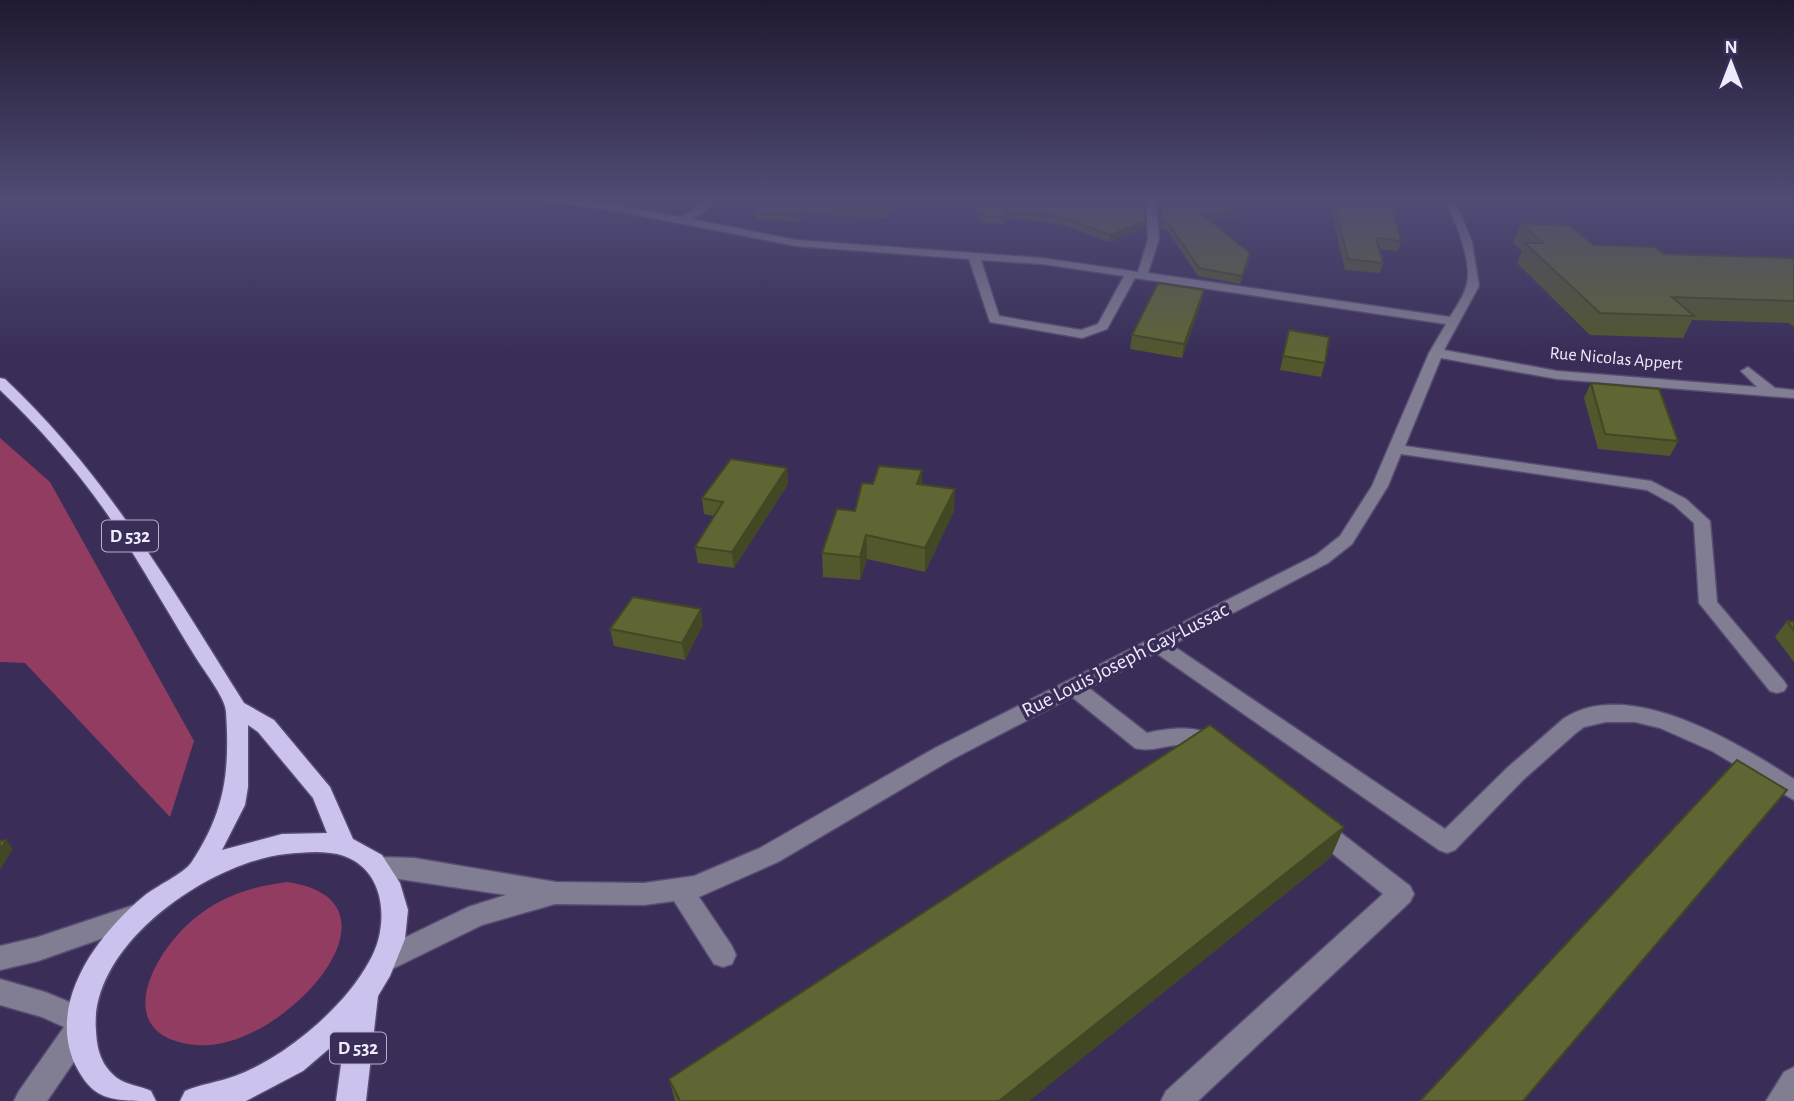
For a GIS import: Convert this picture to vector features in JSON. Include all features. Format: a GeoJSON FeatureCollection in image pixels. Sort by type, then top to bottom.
{"type":"FeatureCollection","features":[{"type":"Feature","properties":{"kind":"main road","name":"D 532"},"geometry":{"type":"LineString","coordinates":[[0,382],[41,421],[122,523],[237,708],[266,726],[322,793],[344,845]]}},
{"type":"Feature","properties":{"kind":"main road"},"geometry":{"type":"LineString","coordinates":[[198,873],[233,805],[237,787],[237,708]]}},
{"type":"Feature","properties":{"kind":"main road"},"geometry":{"type":"LineString","coordinates":[[141,1101],[111,1091],[87,1065],[79,1025],[86,993],[100,965],[120,937],[144,912],[170,891],[198,873],[237,855],[276,844],[312,841],[344,845],[365,855],[381,868],[393,893],[394,925],[384,961],[363,996],[323,1039],[270,1075],[207,1100]]}},
{"type":"Feature","properties":{"kind":"main road","name":"D 532"},"geometry":{"type":"LineString","coordinates":[[351,1101],[363,996]]}},
{"type":"Feature","properties":{"kind":"street"},"geometry":{"type":"LineString","coordinates":[[924,252],[1042,261],[1452,321]]}},
{"type":"Feature","properties":{"kind":"street"},"geometry":{"type":"LineString","coordinates":[[974,256],[994,320],[1082,334],[1103,326],[1137,274],[1148,265],[1150,252]]}},
{"type":"Feature","properties":{"kind":"street","name":"Rue Louis Joseph Gay-Lussac"},"geometry":{"type":"LineString","coordinates":[[381,868],[414,869],[556,893],[644,894],[696,887],[769,855],[943,754],[1322,559],[1346,540],[1362,518],[1397,449],[1436,353],[1472,285],[1475,273],[1469,252]]}},
{"type":"Feature","properties":{"kind":"street","name":"Rue Nicolas Appert"},"geometry":{"type":"LineString","coordinates":[[1436,353],[1557,375],[1794,394]]}},
{"type":"Feature","properties":{"kind":"street"},"geometry":{"type":"LineString","coordinates":[[1748,370],[1771,392]]}},
{"type":"Feature","properties":{"kind":"street"},"geometry":{"type":"LineString","coordinates":[[1397,449],[1651,486],[1680,502],[1702,521],[1708,603],[1777,686]]}},
{"type":"Feature","properties":{"kind":"street"},"geometry":{"type":"LineString","coordinates":[[1157,644],[1447,843],[1539,750],[1578,720],[1615,714],[1666,720],[1733,752],[1794,791]]}},
{"type":"Feature","properties":{"kind":"street"},"geometry":{"type":"LineString","coordinates":[[1074,687],[1143,742],[1177,735],[1201,739],[1233,762]]}},
{"type":"Feature","properties":{"kind":"street"},"geometry":{"type":"LineString","coordinates":[[1176,1101],[1401,894],[1296,811]]}},
{"type":"Feature","properties":{"kind":"street"},"geometry":{"type":"LineString","coordinates":[[680,889],[723,955]]}},
{"type":"Feature","properties":{"kind":"street","name":"Rue Louis Joseph Gay-Lussac"},"geometry":{"type":"LineString","coordinates":[[384,961],[477,915],[556,893]]}},
{"type":"Feature","properties":{"kind":"street"},"geometry":{"type":"LineString","coordinates":[[0,958],[38,949],[144,912]]}},
{"type":"Feature","properties":{"kind":"street"},"geometry":{"type":"LineString","coordinates":[[0,992],[45,1005],[79,1025],[29,1101]]}},
{"type":"Feature","properties":{"kind":"street"},"geometry":{"type":"LineString","coordinates":[[1781,1101],[1794,1082]]}},
{"type":"Feature","properties":{"kind":"shaded area"},"geometry":{"type":"Polygon","coordinates":[[[0,438],[50,482],[194,741],[170,817],[25,663],[0,662],[0,438]]]}},
{"type":"Feature","properties":{"kind":"shaded area"},"geometry":{"type":"Polygon","coordinates":[[[287,882],[324,895],[340,917],[339,944],[323,974],[297,1002],[265,1026],[230,1041],[197,1045],[169,1038],[152,1025],[146,1008],[148,988],[156,966],[185,927],[203,912],[232,896],[287,882]]]}},
{"type":"Feature","properties":{"kind":"building"},"geometry":{"type":"Polygon","coordinates":[[[1188,252],[1250,253],[1242,276],[1199,268],[1188,252]]]}},
{"type":"Feature","properties":{"kind":"building"},"geometry":{"type":"Polygon","coordinates":[[[1346,252],[1380,252],[1383,263],[1348,259],[1346,252]]]}},
{"type":"Feature","properties":{"kind":"building"},"geometry":{"type":"Polygon","coordinates":[[[1535,252],[1662,252],[1794,258],[1794,301],[1672,297],[1694,316],[1600,313],[1535,252]]]}},
{"type":"Feature","properties":{"kind":"building"},"geometry":{"type":"Polygon","coordinates":[[[1158,283],[1204,290],[1184,344],[1132,335],[1158,283]]]}},
{"type":"Feature","properties":{"kind":"building"},"geometry":{"type":"Polygon","coordinates":[[[1289,330],[1329,337],[1325,363],[1283,356],[1289,330]]]}},
{"type":"Feature","properties":{"kind":"building"},"geometry":{"type":"Polygon","coordinates":[[[1591,383],[1659,389],[1678,441],[1605,434],[1591,383]]]}},
{"type":"Feature","properties":{"kind":"building"},"geometry":{"type":"Polygon","coordinates":[[[731,459],[787,468],[732,552],[695,547],[723,502],[702,498],[731,459]]]}},
{"type":"Feature","properties":{"kind":"building"},"geometry":{"type":"Polygon","coordinates":[[[879,466],[922,470],[917,484],[955,489],[925,548],[866,535],[860,557],[822,553],[837,509],[855,511],[862,483],[873,484],[879,466]]]}},
{"type":"Feature","properties":{"kind":"building"},"geometry":{"type":"Polygon","coordinates":[[[633,597],[701,609],[682,643],[610,629],[633,597]]]}},
{"type":"Feature","properties":{"kind":"building"},"geometry":{"type":"Polygon","coordinates":[[[1787,621],[1794,622],[1794,631],[1787,621]]]}},
{"type":"Feature","properties":{"kind":"building"},"geometry":{"type":"Polygon","coordinates":[[[1210,725],[1344,827],[999,1101],[680,1101],[669,1079],[1210,725]]]}},
{"type":"Feature","properties":{"kind":"building"},"geometry":{"type":"Polygon","coordinates":[[[1737,760],[1787,790],[1523,1101],[1420,1101],[1737,760]]]}}]}
